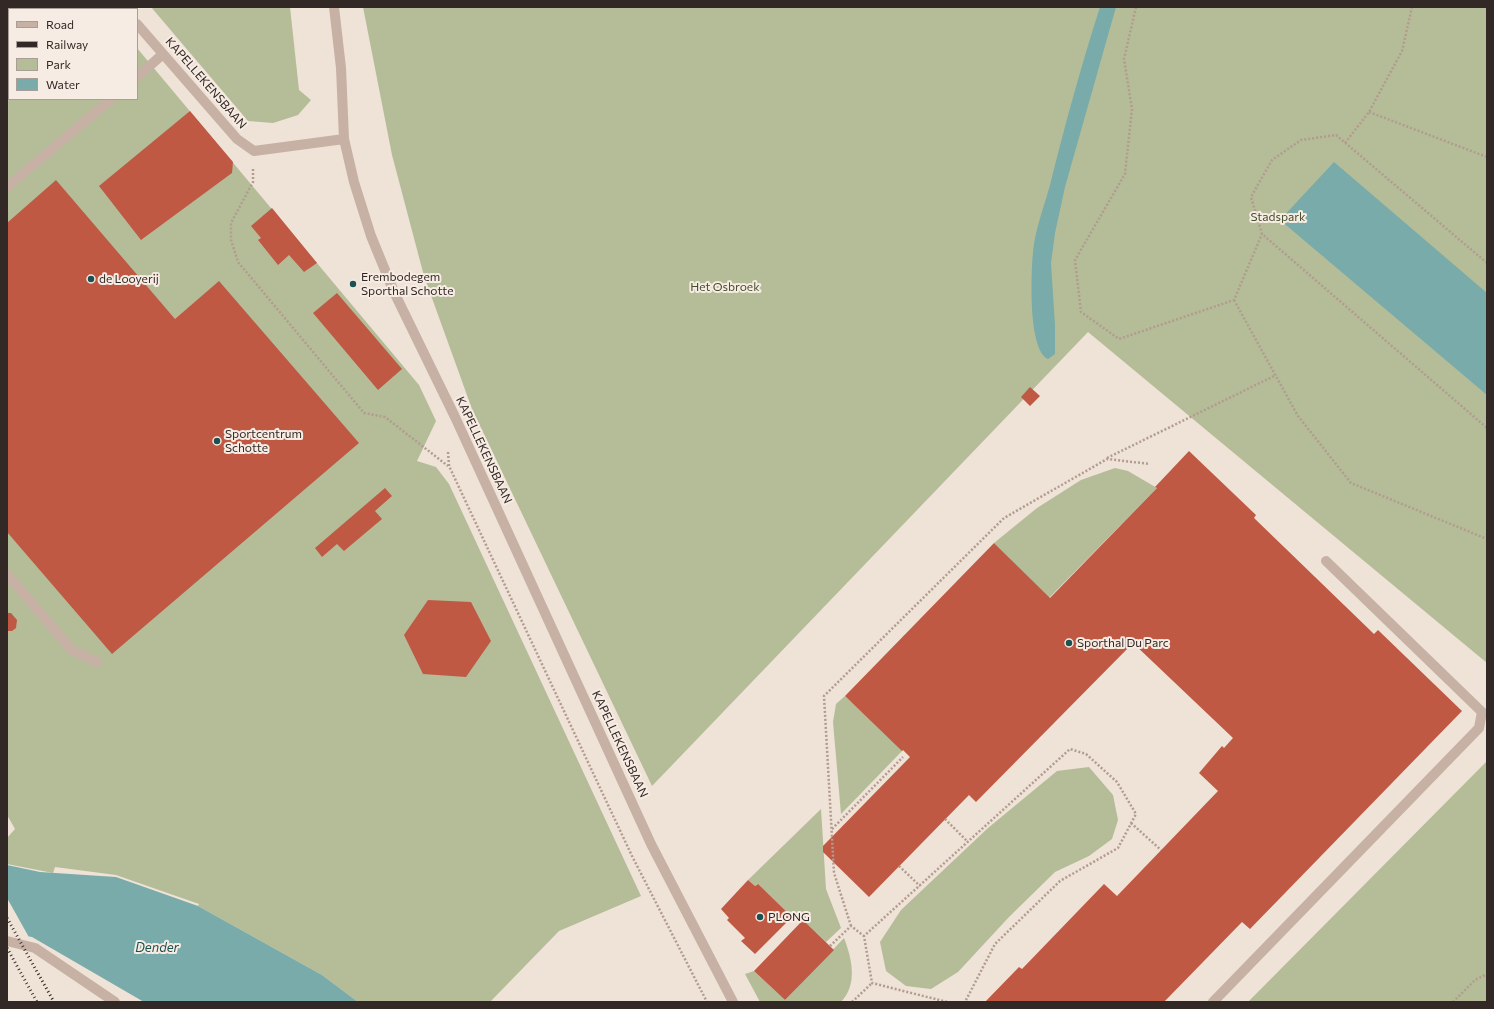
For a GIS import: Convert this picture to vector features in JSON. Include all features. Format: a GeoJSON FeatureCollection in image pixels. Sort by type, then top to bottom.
{"type":"FeatureCollection","features":[{"type":"Feature","properties":{"kind":"street","name":"KAPELLEKENSBAAN"},"geometry":{"type":"LineString","coordinates":[[334,7],[341,68],[344,139],[354,182],[371,236],[394,292],[454,417],[651,844],[733,1002]]}},
{"type":"Feature","properties":{"kind":"street","name":"KAPELLEKENSBAAN"},"geometry":{"type":"LineString","coordinates":[[138,25],[237,140],[254,151]]}},
{"type":"Feature","properties":{"kind":"street"},"geometry":{"type":"LineString","coordinates":[[138,76],[163,54]]}},
{"type":"Feature","properties":{"kind":"street"},"geometry":{"type":"LineString","coordinates":[[7,187],[110,100]]}},
{"type":"Feature","properties":{"kind":"street"},"geometry":{"type":"LineString","coordinates":[[254,151],[344,139]]}},
{"type":"Feature","properties":{"kind":"street"},"geometry":{"type":"LineString","coordinates":[[1213,1002],[1479,728],[1482,712],[1326,561]]}},
{"type":"Feature","properties":{"kind":"street"},"geometry":{"type":"LineString","coordinates":[[7,574],[72,650],[97,662]]}},
{"type":"Feature","properties":{"kind":"street"},"geometry":{"type":"LineString","coordinates":[[7,941],[35,948],[114,1002]]}},
{"type":"Feature","properties":{"kind":"path"},"geometry":{"type":"LineString","coordinates":[[1136,7],[1124,59],[1132,109],[1125,174],[1075,260],[1081,312],[1119,340],[1234,300],[1262,234]]}},
{"type":"Feature","properties":{"kind":"path"},"geometry":{"type":"LineString","coordinates":[[1345,143],[1369,112],[1402,51],[1412,7]]}},
{"type":"Feature","properties":{"kind":"path"},"geometry":{"type":"LineString","coordinates":[[1369,112],[1487,157]]}},
{"type":"Feature","properties":{"kind":"path"},"geometry":{"type":"LineString","coordinates":[[1487,263],[1336,135],[1301,140],[1272,160],[1251,197],[1262,234],[1487,428]]}},
{"type":"Feature","properties":{"kind":"path"},"geometry":{"type":"LineString","coordinates":[[254,151],[253,182],[231,223],[231,240],[238,262],[364,413],[385,417],[449,466]]}},
{"type":"Feature","properties":{"kind":"path"},"geometry":{"type":"LineString","coordinates":[[1234,300],[1298,416],[1351,483],[1487,539]]}},
{"type":"Feature","properties":{"kind":"path"},"geometry":{"type":"LineString","coordinates":[[872,983],[864,936],[851,926],[834,873],[824,696],[1004,518],[1107,458],[1276,375]]}},
{"type":"Feature","properties":{"kind":"path"},"geometry":{"type":"LineString","coordinates":[[454,417],[448,440],[449,466],[632,856],[707,1002]]}},
{"type":"Feature","properties":{"kind":"path"},"geometry":{"type":"LineString","coordinates":[[1107,458],[1150,464]]}},
{"type":"Feature","properties":{"kind":"path"},"geometry":{"type":"LineString","coordinates":[[864,936],[1070,749],[1086,754],[1117,782],[1136,814],[1118,848],[1060,881],[995,944],[964,1002]]}},
{"type":"Feature","properties":{"kind":"path"},"geometry":{"type":"LineString","coordinates":[[832,829],[903,757]]}},
{"type":"Feature","properties":{"kind":"path"},"geometry":{"type":"LineString","coordinates":[[945,819],[968,842]]}},
{"type":"Feature","properties":{"kind":"path"},"geometry":{"type":"LineString","coordinates":[[1131,823],[1161,850]]}},
{"type":"Feature","properties":{"kind":"path"},"geometry":{"type":"LineString","coordinates":[[899,866],[920,886]]}},
{"type":"Feature","properties":{"kind":"path"},"geometry":{"type":"LineString","coordinates":[[830,946],[851,926]]}},
{"type":"Feature","properties":{"kind":"path"},"geometry":{"type":"LineString","coordinates":[[1452,1002],[1474,980],[1487,974]]}},
{"type":"Feature","properties":{"kind":"path"},"geometry":{"type":"LineString","coordinates":[[852,1002],[872,983]]}},
{"type":"Feature","properties":{"kind":"path"},"geometry":{"type":"LineString","coordinates":[[872,983],[947,1002]]}},
{"type":"Feature","properties":{"kind":"green space"},"geometry":{"type":"Polygon","coordinates":[[[7,7],[100,7],[101,8],[8,8],[8,100],[138,100],[138,49],[419,385],[436,421],[417,461],[436,467],[449,484],[641,896],[559,931],[490,1002],[358,1002],[322,975],[198,906],[199,904],[116,875],[55,867],[53,873],[7,864],[7,838],[15,829],[7,815],[7,7]]]}},
{"type":"Feature","properties":{"kind":"green space"},"geometry":{"type":"Polygon","coordinates":[[[151,7],[290,7],[299,90],[311,100],[298,115],[273,123],[248,121],[151,7]]]}},
{"type":"Feature","properties":{"kind":"green space","name":"Het Osbroek"},"geometry":{"type":"Polygon","coordinates":[[[363,7],[1487,7],[1487,663],[1088,332],[652,786],[472,409],[424,276],[392,155],[363,7]]]}},
{"type":"Feature","properties":{"kind":"green space"},"geometry":{"type":"Polygon","coordinates":[[[1115,468],[1128,471],[1157,488],[1049,598],[994,543],[1037,508],[1081,480],[1115,468]]]}},
{"type":"Feature","properties":{"kind":"green space"},"geometry":{"type":"Polygon","coordinates":[[[845,696],[903,750],[841,814],[833,722],[836,704],[845,696]]]}},
{"type":"Feature","properties":{"kind":"green space"},"geometry":{"type":"Polygon","coordinates":[[[1487,761],[1487,1002],[1248,1002],[1487,761]]]}},
{"type":"Feature","properties":{"kind":"green space"},"geometry":{"type":"Polygon","coordinates":[[[1089,767],[1113,795],[1118,820],[1112,839],[1089,856],[1055,872],[1009,917],[958,972],[931,989],[906,986],[886,971],[880,942],[901,910],[988,828],[1057,771],[1089,767]]]}},
{"type":"Feature","properties":{"kind":"green space"},"geometry":{"type":"Polygon","coordinates":[[[821,809],[826,889],[841,928],[826,942],[803,920],[792,917],[757,884],[755,886],[748,880],[821,809]]]}},
{"type":"Feature","properties":{"kind":"green space"},"geometry":{"type":"Polygon","coordinates":[[[844,938],[851,963],[852,979],[850,987],[841,1002],[760,1002],[745,974],[754,971],[785,1000],[844,938]]]}},
{"type":"Feature","properties":{"kind":"water"},"geometry":{"type":"Polygon","coordinates":[[[1100,7],[1116,7],[1065,187],[1055,233],[1051,263],[1055,326],[1055,354],[1048,359],[1042,353],[1037,342],[1034,327],[1032,310],[1032,263],[1034,244],[1061,140],[1100,7]]]}},
{"type":"Feature","properties":{"kind":"water"},"geometry":{"type":"Polygon","coordinates":[[[1334,162],[1487,293],[1487,395],[1280,220],[1334,162]]]}},
{"type":"Feature","properties":{"kind":"water","name":"Dender"},"geometry":{"type":"Polygon","coordinates":[[[7,865],[40,872],[116,877],[198,906],[322,975],[358,1002],[144,1002],[32,937],[7,933],[7,865]]]}},
{"type":"Feature","properties":{"kind":"pier"},"geometry":{"type":"Polygon","coordinates":[[[7,898],[30,939],[7,935],[7,898]]]}},
{"type":"Feature","properties":{"kind":"building"},"geometry":{"type":"Polygon","coordinates":[[[190,111],[233,162],[232,173],[141,240],[99,186],[190,111]]]}},
{"type":"Feature","properties":{"kind":"building"},"geometry":{"type":"Polygon","coordinates":[[[56,180],[175,319],[219,281],[359,443],[112,654],[7,532],[7,223],[56,180]]]}},
{"type":"Feature","properties":{"kind":"building"},"geometry":{"type":"Polygon","coordinates":[[[272,208],[317,263],[304,272],[289,255],[278,265],[258,240],[261,238],[251,226],[272,208]]]}},
{"type":"Feature","properties":{"kind":"building"},"geometry":{"type":"Polygon","coordinates":[[[337,293],[402,369],[378,390],[313,313],[337,293]]]}},
{"type":"Feature","properties":{"kind":"building"},"geometry":{"type":"Polygon","coordinates":[[[1030,387],[1040,396],[1030,406],[1021,397],[1030,387]]]}},
{"type":"Feature","properties":{"kind":"building"},"geometry":{"type":"Polygon","coordinates":[[[1189,451],[1256,515],[1254,518],[1374,634],[1378,630],[1462,711],[1250,929],[1242,922],[1164,1002],[985,1002],[1019,967],[1022,969],[1104,884],[1117,896],[1218,791],[1199,773],[1222,746],[1224,748],[1233,738],[1133,643],[976,802],[969,795],[869,897],[823,852],[823,846],[910,757],[845,696],[994,543],[1050,598],[1157,488],[1155,487],[1189,451]]]}},
{"type":"Feature","properties":{"kind":"building"},"geometry":{"type":"Polygon","coordinates":[[[385,488],[392,496],[375,511],[382,519],[344,551],[337,544],[322,557],[315,548],[385,488]]]}},
{"type":"Feature","properties":{"kind":"building"},"geometry":{"type":"Polygon","coordinates":[[[428,600],[471,602],[491,641],[466,677],[423,674],[404,635],[428,600]]]}},
{"type":"Feature","properties":{"kind":"building"},"geometry":{"type":"Polygon","coordinates":[[[7,613],[11,613],[17,620],[16,628],[12,631],[7,631],[7,613]]]}},
{"type":"Feature","properties":{"kind":"building","name":"PLONG"},"geometry":{"type":"Polygon","coordinates":[[[748,880],[755,886],[758,884],[792,917],[755,954],[741,941],[745,938],[727,920],[729,918],[721,909],[748,880]]]}},
{"type":"Feature","properties":{"kind":"building"},"geometry":{"type":"Polygon","coordinates":[[[803,920],[834,950],[785,1000],[754,971],[803,920]]]}},
{"type":"Feature","properties":{"kind":"railway"},"geometry":{"type":"LineString","coordinates":[[7,918],[54,1002]]}},
{"type":"Feature","properties":{"kind":"railway"},"geometry":{"type":"LineString","coordinates":[[7,948],[37,1002]]}},
{"type":"Feature","properties":{"kind":"place","name":"de Looyerij"},"geometry":{"type":"Point","coordinates":[91,279]}},
{"type":"Feature","properties":{"kind":"place","name":"Erembodegem Sporthal Schotte"},"geometry":{"type":"Point","coordinates":[353,284]}},
{"type":"Feature","properties":{"kind":"place","name":"Sportcentrum Schotte"},"geometry":{"type":"Point","coordinates":[217,441]}},
{"type":"Feature","properties":{"kind":"place","name":"Sporthal Du Parc"},"geometry":{"type":"Point","coordinates":[1069,643]}},
{"type":"Feature","properties":{"kind":"place","name":"PLONG"},"geometry":{"type":"Point","coordinates":[760,917]}},
{"type":"Feature","properties":{"kind":"park label","name":"Stadspark"},"geometry":{"type":"Point","coordinates":[1278,217]}}]}
